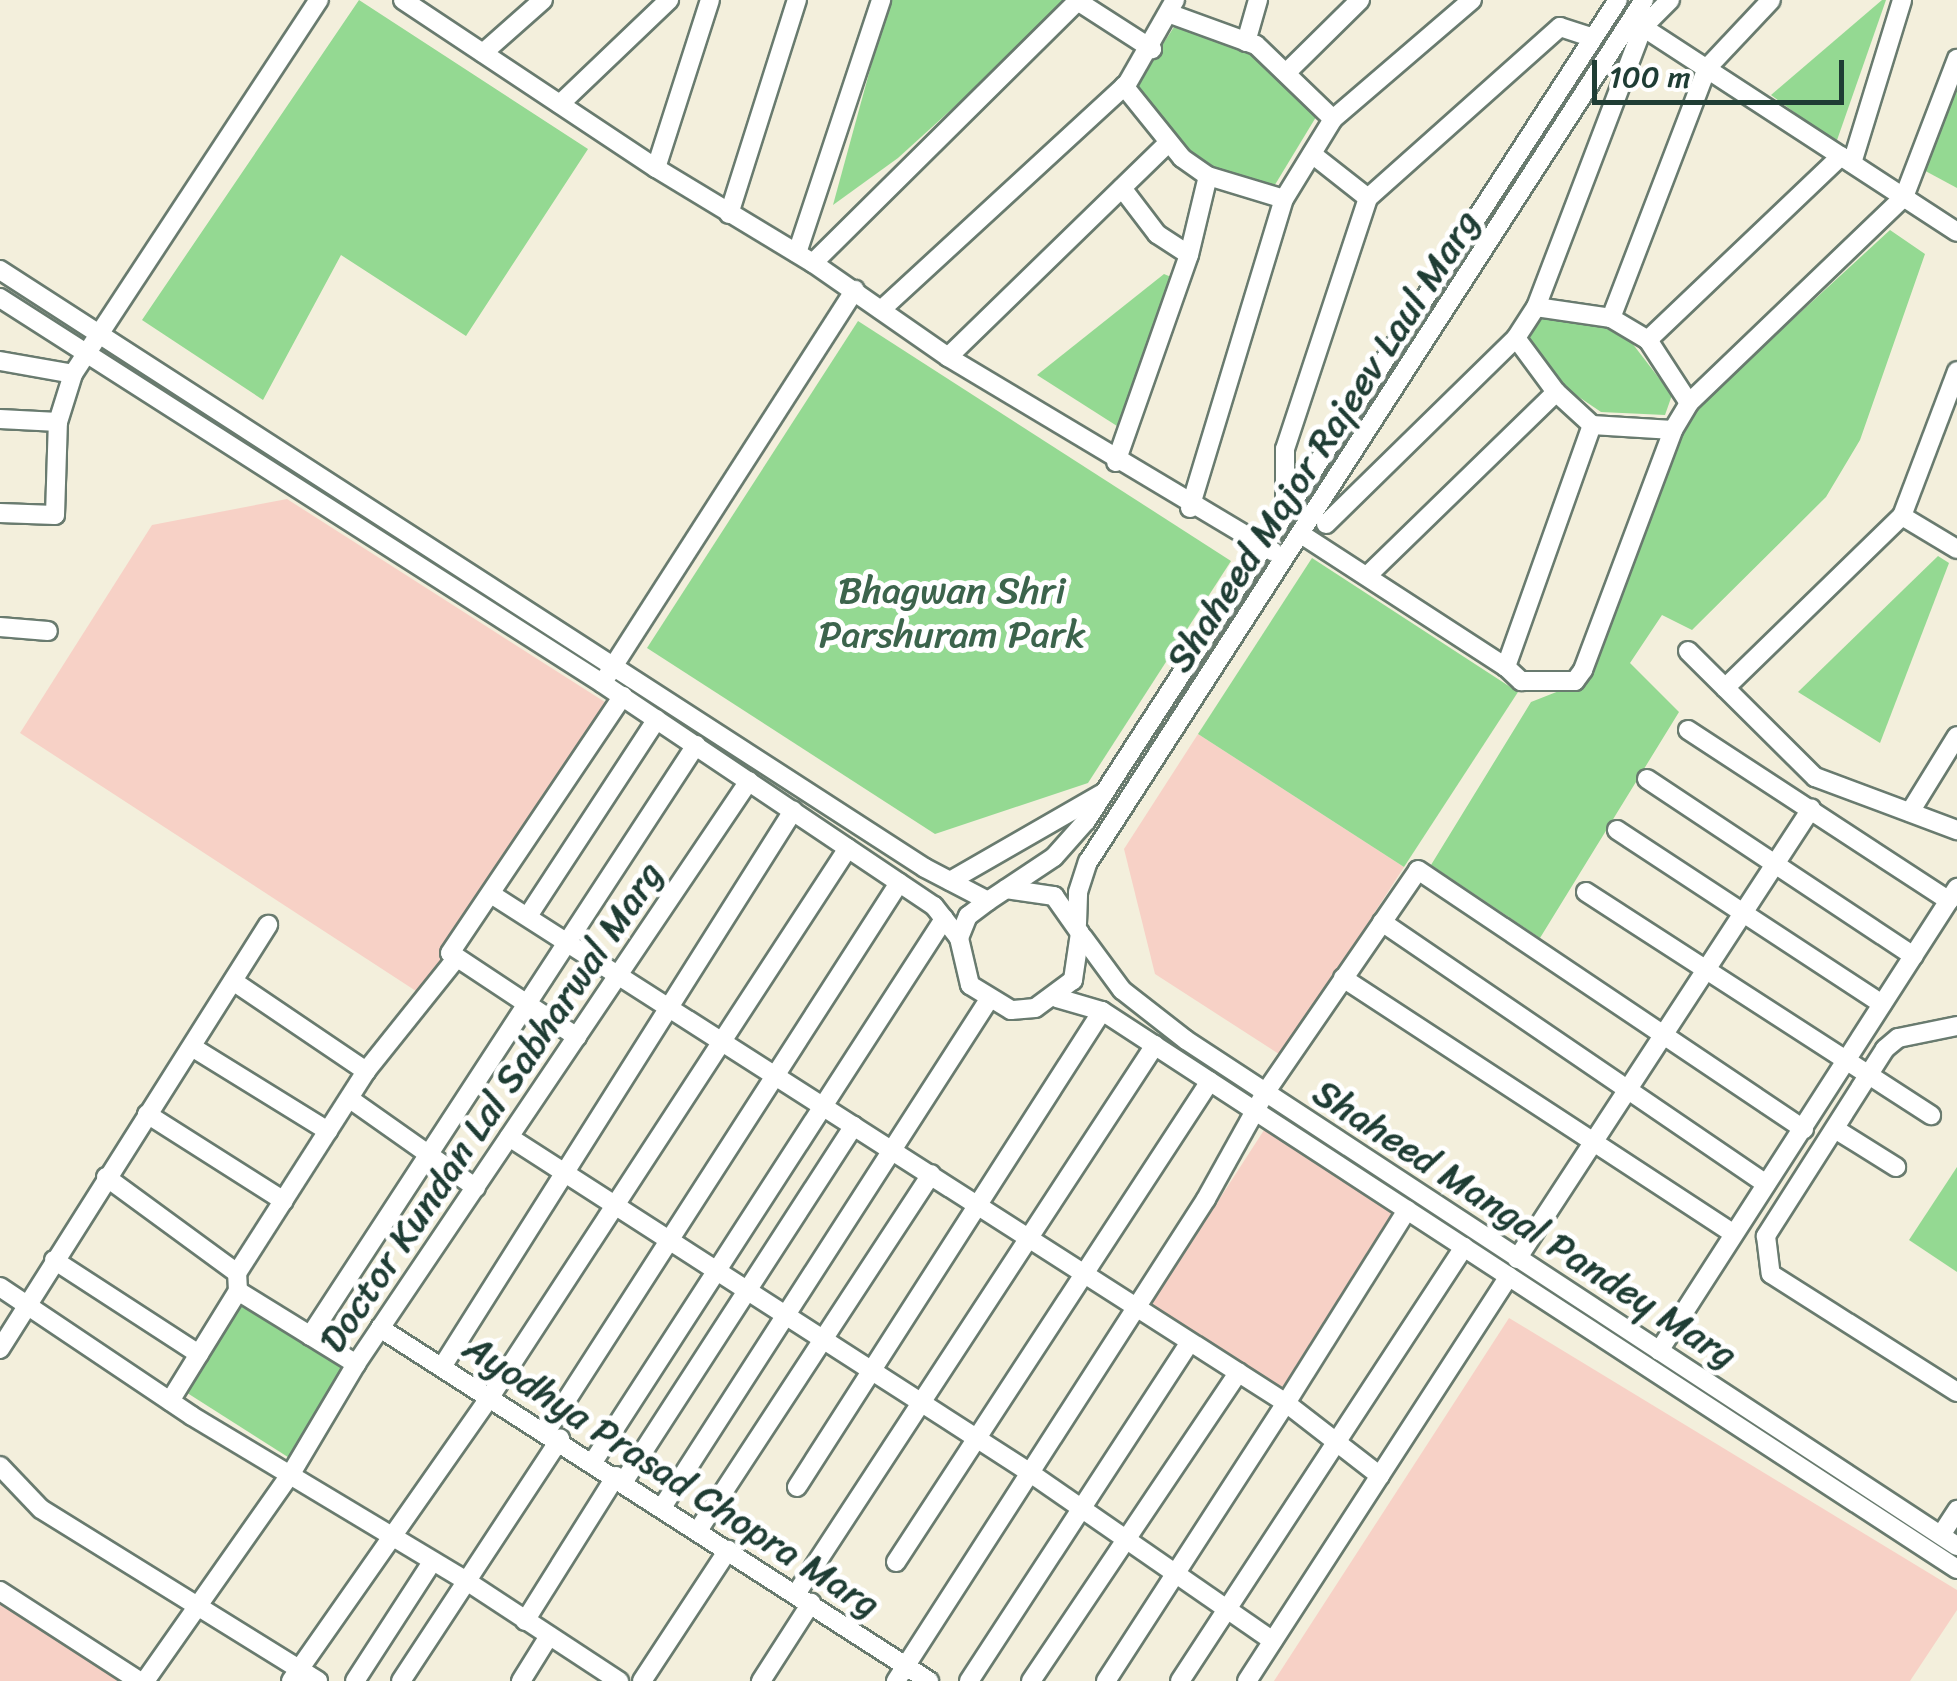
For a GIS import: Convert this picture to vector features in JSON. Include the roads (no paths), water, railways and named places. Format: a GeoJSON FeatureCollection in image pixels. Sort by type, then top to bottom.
{"type":"FeatureCollection","features":[{"type":"Feature","properties":{"kind":"street"},"geometry":{"type":"LineString","coordinates":[[0,513],[55,515],[58,422],[73,374],[319,0]]}},
{"type":"Feature","properties":{"kind":"street"},"geometry":{"type":"LineString","coordinates":[[483,53],[543,0]]}},
{"type":"Feature","properties":{"kind":"street"},"geometry":{"type":"LineString","coordinates":[[560,104],[670,0]]}},
{"type":"Feature","properties":{"kind":"street"},"geometry":{"type":"LineString","coordinates":[[656,168],[710,0]]}},
{"type":"Feature","properties":{"kind":"street"},"geometry":{"type":"LineString","coordinates":[[730,214],[798,0]]}},
{"type":"Feature","properties":{"kind":"street"},"geometry":{"type":"LineString","coordinates":[[805,258],[881,0]]}},
{"type":"Feature","properties":{"kind":"street"},"geometry":{"type":"LineString","coordinates":[[1246,42],[1258,0]]}},
{"type":"Feature","properties":{"kind":"street"},"geometry":{"type":"LineString","coordinates":[[1190,508],[1284,200],[1333,119],[1472,0]]}},
{"type":"Feature","properties":{"kind":"street","name":"Shaheed Major Rajeev Laul Marg"},"geometry":{"type":"LineString","coordinates":[[1079,928],[1078,892],[1088,862],[1637,23],[1644,0]]}},
{"type":"Feature","properties":{"kind":"street"},"geometry":{"type":"LineString","coordinates":[[1326,524],[1516,338],[1536,307],[1637,23],[1670,0]]}},
{"type":"Feature","properties":{"kind":"street"},"geometry":{"type":"LineString","coordinates":[[1611,318],[1707,68],[1771,0]]}},
{"type":"Feature","properties":{"kind":"street"},"geometry":{"type":"LineString","coordinates":[[1648,340],[1846,159],[1902,0]]}},
{"type":"Feature","properties":{"kind":"street"},"geometry":{"type":"LineString","coordinates":[[805,258],[1079,1],[1152,49]]}},
{"type":"Feature","properties":{"kind":"street"},"geometry":{"type":"LineString","coordinates":[[416,3],[483,53],[656,168],[855,290],[948,357],[1190,508],[1288,560]]}},
{"type":"Feature","properties":{"kind":"street"},"geometry":{"type":"LineString","coordinates":[[1286,74],[1349,4]]}},
{"type":"Feature","properties":{"kind":"street"},"geometry":{"type":"LineString","coordinates":[[1616,4],[1637,23],[1950,227],[1957,207]]}},
{"type":"Feature","properties":{"kind":"street","name":"Shaheed Major Rajeev Laul Marg"},"geometry":{"type":"LineString","coordinates":[[1006,888],[1054,858],[1106,792],[1616,4]]}},
{"type":"Feature","properties":{"kind":"street"},"geometry":{"type":"LineString","coordinates":[[881,310],[1124,86],[1152,49],[1173,7],[1246,42],[1333,119]]}},
{"type":"Feature","properties":{"kind":"street"},"geometry":{"type":"LineString","coordinates":[[1285,514],[1285,449],[1368,198],[1560,27],[1594,38]]}},
{"type":"Feature","properties":{"kind":"street"},"geometry":{"type":"LineString","coordinates":[[1304,536],[1506,667],[1520,681],[1552,685],[1575,681],[1583,670],[1673,430],[1690,402],[1904,197],[1957,59]]}},
{"type":"Feature","properties":{"kind":"street"},"geometry":{"type":"LineString","coordinates":[[1124,86],[1168,142],[1208,176],[1284,200]]}},
{"type":"Feature","properties":{"kind":"street"},"geometry":{"type":"LineString","coordinates":[[948,357],[1168,142]]}},
{"type":"Feature","properties":{"kind":"street"},"geometry":{"type":"LineString","coordinates":[[1312,154],[1368,198]]}},
{"type":"Feature","properties":{"kind":"street"},"geometry":{"type":"LineString","coordinates":[[1116,462],[1189,255],[1208,176]]}},
{"type":"Feature","properties":{"kind":"street"},"geometry":{"type":"LineString","coordinates":[[1122,188],[1157,234],[1189,255]]}},
{"type":"Feature","properties":{"kind":"street"},"geometry":{"type":"LineString","coordinates":[[0,270],[608,675],[623,696],[900,883],[944,919],[959,938],[970,985],[988,1001],[1023,1009],[1057,998],[1082,957],[1079,928],[1054,896],[1006,888],[968,916],[959,938]]}},
{"type":"Feature","properties":{"kind":"street"},"geometry":{"type":"LineString","coordinates":[[608,675],[855,290]]}},
{"type":"Feature","properties":{"kind":"street"},"geometry":{"type":"LineString","coordinates":[[0,298],[86,356],[608,675],[950,882],[988,900]]}},
{"type":"Feature","properties":{"kind":"street"},"geometry":{"type":"LineString","coordinates":[[1536,307],[1611,318],[1648,340],[1690,402]]}},
{"type":"Feature","properties":{"kind":"street"},"geometry":{"type":"LineString","coordinates":[[1516,338],[1556,392],[1592,425],[1673,430]]}},
{"type":"Feature","properties":{"kind":"street"},"geometry":{"type":"LineString","coordinates":[[0,361],[73,374]]}},
{"type":"Feature","properties":{"kind":"street"},"geometry":{"type":"LineString","coordinates":[[1724,688],[1902,516],[1957,371]]}},
{"type":"Feature","properties":{"kind":"street"},"geometry":{"type":"LineString","coordinates":[[1366,576],[1556,392]]}},
{"type":"Feature","properties":{"kind":"street"},"geometry":{"type":"LineString","coordinates":[[0,419],[58,422]]}},
{"type":"Feature","properties":{"kind":"street"},"geometry":{"type":"LineString","coordinates":[[1506,667],[1592,425]]}},
{"type":"Feature","properties":{"kind":"street"},"geometry":{"type":"LineString","coordinates":[[1902,516],[1957,550]]}},
{"type":"Feature","properties":{"kind":"street"},"geometry":{"type":"LineString","coordinates":[[0,627],[48,631]]}},
{"type":"Feature","properties":{"kind":"street"},"geometry":{"type":"LineString","coordinates":[[1688,651],[1815,777],[1957,830]]}},
{"type":"Feature","properties":{"kind":"street"},"geometry":{"type":"LineString","coordinates":[[577,1037],[450,954],[623,696]]}},
{"type":"Feature","properties":{"kind":"street"},"geometry":{"type":"LineString","coordinates":[[528,916],[657,719]]}},
{"type":"Feature","properties":{"kind":"street"},"geometry":{"type":"LineString","coordinates":[[1659,1351],[1953,894],[1811,810],[1688,730]]}},
{"type":"Feature","properties":{"kind":"street"},"geometry":{"type":"LineString","coordinates":[[1910,812],[1957,736]]}},
{"type":"Feature","properties":{"kind":"street"},"geometry":{"type":"LineString","coordinates":[[310,1336],[696,745]]}},
{"type":"Feature","properties":{"kind":"street"},"geometry":{"type":"LineString","coordinates":[[1647,779],[1913,956]]}},
{"type":"Feature","properties":{"kind":"street","name":"Doctor Kundan Lal Sabharwal Marg"},"geometry":{"type":"LineString","coordinates":[[142,1681],[292,1472],[356,1364],[749,781]]}},
{"type":"Feature","properties":{"kind":"street"},"geometry":{"type":"LineString","coordinates":[[950,882],[1106,792]]}},
{"type":"Feature","properties":{"kind":"street"},"geometry":{"type":"LineString","coordinates":[[442,1367],[793,810]]}},
{"type":"Feature","properties":{"kind":"street"},"geometry":{"type":"LineString","coordinates":[[1247,1681],[1811,810]]}},
{"type":"Feature","properties":{"kind":"street"},"geometry":{"type":"LineString","coordinates":[[1617,830],[1882,1004]]}},
{"type":"Feature","properties":{"kind":"street"},"geometry":{"type":"LineString","coordinates":[[295,1674],[389,1534],[490,1397],[613,1202],[848,848]]}},
{"type":"Feature","properties":{"kind":"street"},"geometry":{"type":"LineString","coordinates":[[901,1673],[1254,1110],[1418,870],[1804,1130]]}},
{"type":"Feature","properties":{"kind":"street"},"geometry":{"type":"LineString","coordinates":[[402,1681],[468,1582],[666,1237],[900,883]]}},
{"type":"Feature","properties":{"kind":"street"},"geometry":{"type":"LineString","coordinates":[[1586,892],[1931,1115]]}},
{"type":"Feature","properties":{"kind":"street"},"geometry":{"type":"LineString","coordinates":[[492,894],[822,1108],[892,1147],[1133,1308],[1239,1372],[1380,1476]]}},
{"type":"Feature","properties":{"kind":"street"},"geometry":{"type":"LineString","coordinates":[[593,1462],[714,1269],[944,919]]}},
{"type":"Feature","properties":{"kind":"street"},"geometry":{"type":"LineString","coordinates":[[1382,922],[1630,1086],[1766,1184]]}},
{"type":"Feature","properties":{"kind":"street"},"geometry":{"type":"LineString","coordinates":[[0,1349],[268,926]]}},
{"type":"Feature","properties":{"kind":"street","name":"Shaheed Mangal Pandey Marg"},"geometry":{"type":"LineString","coordinates":[[1079,928],[1122,990],[1265,1093],[1513,1267],[1873,1502],[1949,1540]]}},
{"type":"Feature","properties":{"kind":"street"},"geometry":{"type":"LineString","coordinates":[[170,1401],[284,1201],[366,1071],[454,960]]}},
{"type":"Feature","properties":{"kind":"street"},"geometry":{"type":"LineString","coordinates":[[1343,978],[1733,1233]]}},
{"type":"Feature","properties":{"kind":"street"},"geometry":{"type":"LineString","coordinates":[[233,981],[366,1071]]}},
{"type":"Feature","properties":{"kind":"street","name":"Shaheed Mangal Pandey Marg"},"geometry":{"type":"LineString","coordinates":[[1057,998],[1102,1010],[1464,1246],[1513,1267],[1659,1351],[1873,1502],[1957,1568]]}},
{"type":"Feature","properties":{"kind":"street"},"geometry":{"type":"LineString","coordinates":[[663,1506],[988,1001]]}},
{"type":"Feature","properties":{"kind":"street"},"geometry":{"type":"LineString","coordinates":[[797,1487],[1102,1010]]}},
{"type":"Feature","properties":{"kind":"street"},"geometry":{"type":"LineString","coordinates":[[1957,1026],[1898,1038],[1766,1236],[1771,1274],[1957,1392]]}},
{"type":"Feature","properties":{"kind":"street"},"geometry":{"type":"LineString","coordinates":[[761,1681],[804,1599],[920,1405],[1031,1242],[1155,1045]]}},
{"type":"Feature","properties":{"kind":"street"},"geometry":{"type":"LineString","coordinates":[[192,1046],[328,1131]]}},
{"type":"Feature","properties":{"kind":"street"},"geometry":{"type":"LineString","coordinates":[[896,1562],[1079,1273],[1210,1081]]}},
{"type":"Feature","properties":{"kind":"street"},"geometry":{"type":"LineString","coordinates":[[350,1098],[476,1188]]}},
{"type":"Feature","properties":{"kind":"street"},"geometry":{"type":"LineString","coordinates":[[147,1114],[284,1201]]}},
{"type":"Feature","properties":{"kind":"street"},"geometry":{"type":"LineString","coordinates":[[525,1622],[854,1126]]}},
{"type":"Feature","properties":{"kind":"street"},"geometry":{"type":"LineString","coordinates":[[1835,1129],[1896,1167]]}},
{"type":"Feature","properties":{"kind":"street"},"geometry":{"type":"LineString","coordinates":[[509,1137],[666,1237],[745,1294],[1026,1470],[1170,1575],[1273,1641]]}},
{"type":"Feature","properties":{"kind":"street"},"geometry":{"type":"LineString","coordinates":[[699,1529],[931,1174]]}},
{"type":"Feature","properties":{"kind":"street"},"geometry":{"type":"LineString","coordinates":[[106,1178],[310,1336],[356,1364]]}},
{"type":"Feature","properties":{"kind":"street"},"geometry":{"type":"LineString","coordinates":[[1106,1681],[1170,1575],[1286,1403],[1407,1210]]}},
{"type":"Feature","properties":{"kind":"street"},"geometry":{"type":"LineString","coordinates":[[1180,1681],[1464,1246]]}},
{"type":"Feature","properties":{"kind":"street"},"geometry":{"type":"LineString","coordinates":[[54,1260],[199,1354]]}},
{"type":"Feature","properties":{"kind":"street"},"geometry":{"type":"LineString","coordinates":[[0,1288],[170,1401],[292,1472],[619,1681]]}},
{"type":"Feature","properties":{"kind":"street","name":"Ayodhya Prasad Chopra Marg"},"geometry":{"type":"LineString","coordinates":[[380,1328],[699,1529],[804,1599],[901,1673],[928,1681]]}},
{"type":"Feature","properties":{"kind":"street"},"geometry":{"type":"LineString","coordinates":[[969,1681],[1188,1343]]}},
{"type":"Feature","properties":{"kind":"street"},"geometry":{"type":"LineString","coordinates":[[1030,1681],[1239,1372]]}},
{"type":"Feature","properties":{"kind":"street"},"geometry":{"type":"LineString","coordinates":[[0,1466],[41,1509],[199,1605],[295,1674],[318,1681]]}},
{"type":"Feature","properties":{"kind":"street"},"geometry":{"type":"LineString","coordinates":[[1949,1540],[1957,1510]]}},
{"type":"Feature","properties":{"kind":"street"},"geometry":{"type":"LineString","coordinates":[[642,1681],[728,1550]]}},
{"type":"Feature","properties":{"kind":"street"},"geometry":{"type":"LineString","coordinates":[[356,1681],[432,1562]]}},
{"type":"Feature","properties":{"kind":"street"},"geometry":{"type":"LineString","coordinates":[[0,1590],[142,1681]]}},
{"type":"Feature","properties":{"kind":"street"},"geometry":{"type":"LineString","coordinates":[[520,1681],[549,1636]]}},
{"type":"Feature","properties":{"kind":"park label","name":"Bhagwan Shri Parshuram Park"},"geometry":{"type":"Point","coordinates":[952,613]}}]}
